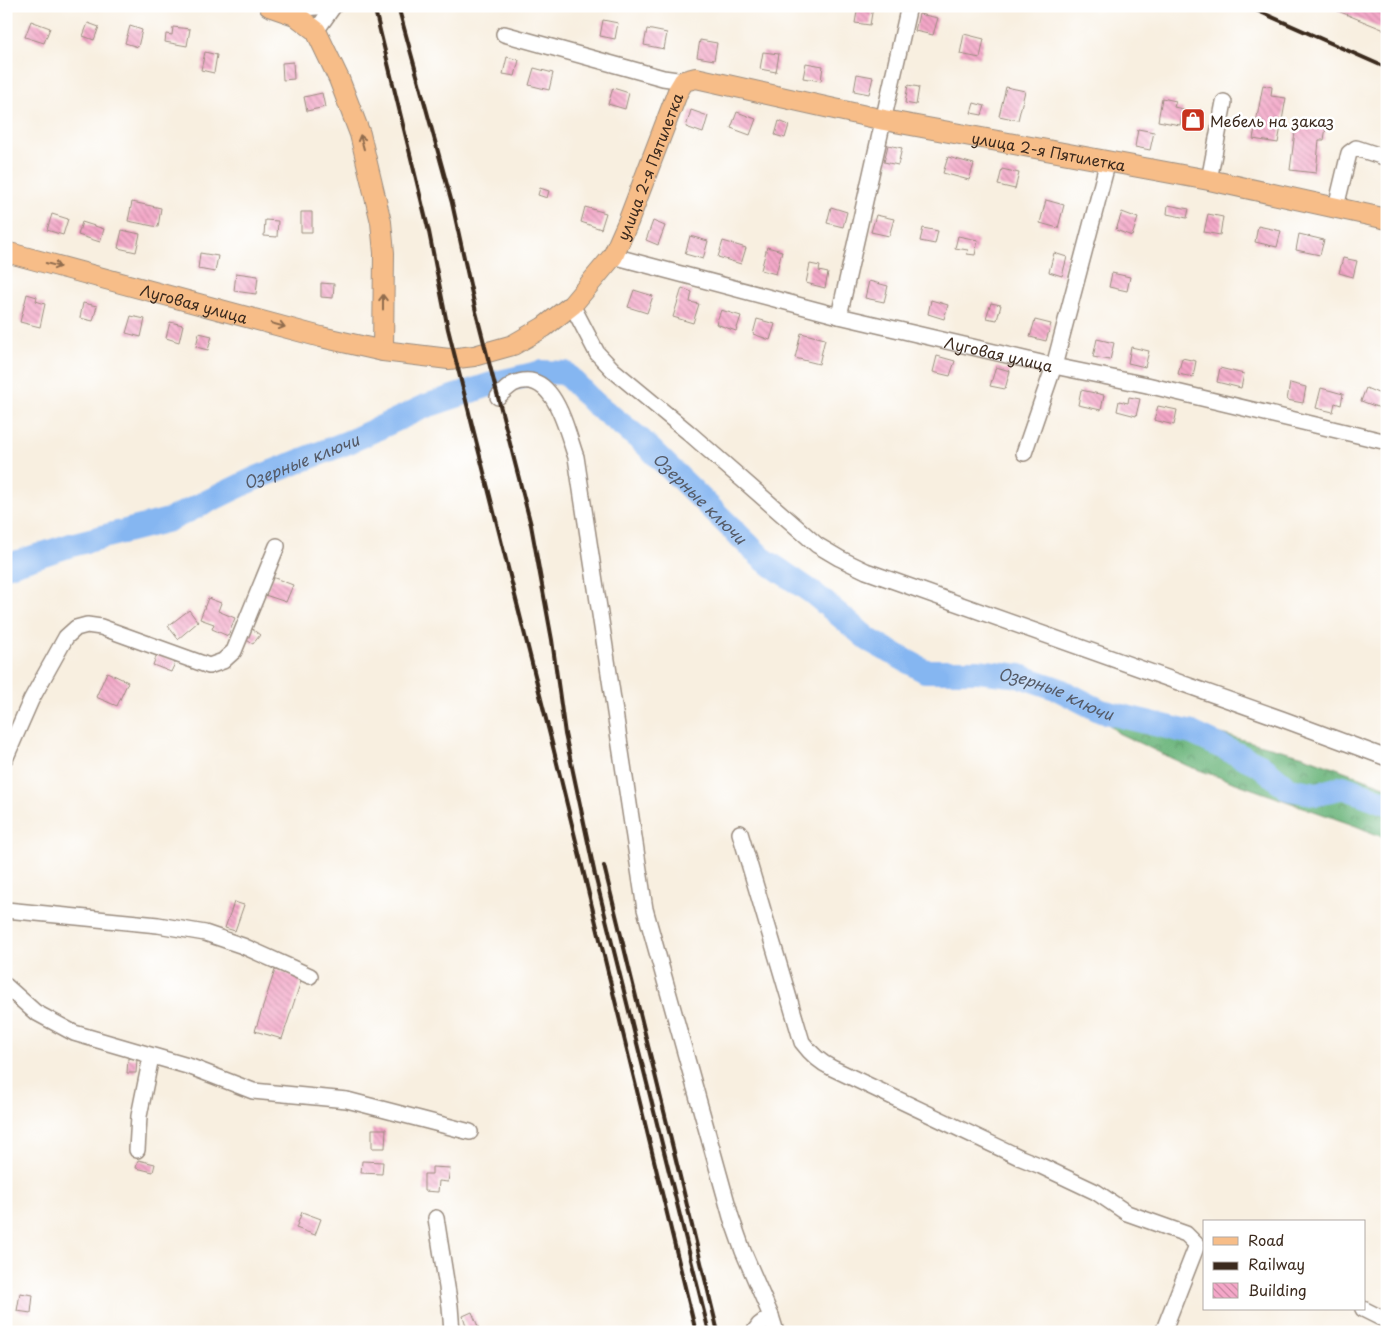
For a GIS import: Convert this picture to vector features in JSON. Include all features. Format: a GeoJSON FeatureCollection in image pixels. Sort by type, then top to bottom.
{"type":"FeatureCollection","features":[{"type":"Feature","properties":{"kind":"main road"},"geometry":{"type":"LineString","coordinates":[[274,8],[295,15],[316,31],[339,79],[360,134],[381,222],[384,253],[383,350]]}},
{"type":"Feature","properties":{"kind":"main road","name":"улица 2-я Пятилетка"},"geometry":{"type":"LineString","coordinates":[[383,350],[450,359],[474,356],[513,345],[544,327],[572,305],[612,256],[628,222],[678,91],[684,81],[696,78],[884,120],[1209,180],[1387,219]]}},
{"type":"Feature","properties":{"kind":"main road","name":"Луговая улица"},"geometry":{"type":"LineString","coordinates":[[6,252],[321,337],[383,350]]}},
{"type":"Feature","properties":{"kind":"street"},"geometry":{"type":"LineString","coordinates":[[274,8],[333,6]]}},
{"type":"Feature","properties":{"kind":"street"},"geometry":{"type":"LineString","coordinates":[[316,31],[333,6]]}},
{"type":"Feature","properties":{"kind":"street"},"geometry":{"type":"LineString","coordinates":[[839,316],[909,6]]}},
{"type":"Feature","properties":{"kind":"street"},"geometry":{"type":"LineString","coordinates":[[504,34],[663,78],[684,81]]}},
{"type":"Feature","properties":{"kind":"street"},"geometry":{"type":"LineString","coordinates":[[1209,180],[1224,102]]}},
{"type":"Feature","properties":{"kind":"street"},"geometry":{"type":"LineString","coordinates":[[1336,207],[1349,153],[1356,148],[1387,158]]}},
{"type":"Feature","properties":{"kind":"street"},"geometry":{"type":"LineString","coordinates":[[1024,453],[1054,366],[1108,161]]}},
{"type":"Feature","properties":{"kind":"street","name":"Луговая улица"},"geometry":{"type":"LineString","coordinates":[[612,256],[839,316],[1054,366],[1147,385],[1387,442]]}},
{"type":"Feature","properties":{"kind":"street"},"geometry":{"type":"LineString","coordinates":[[572,305],[597,353],[613,370],[688,432],[816,545],[839,558],[866,571],[1387,758]]}},
{"type":"Feature","properties":{"kind":"street"},"geometry":{"type":"LineString","coordinates":[[498,397],[513,384],[532,381],[546,388],[556,402],[576,458],[645,909],[731,1217],[776,1332]]}},
{"type":"Feature","properties":{"kind":"street"},"geometry":{"type":"LineString","coordinates":[[6,757],[36,692],[66,637],[76,628],[87,626],[101,627],[209,666],[223,661],[234,651],[277,546]]}},
{"type":"Feature","properties":{"kind":"street"},"geometry":{"type":"LineString","coordinates":[[740,833],[802,1042],[812,1054],[819,1062],[1096,1192],[1127,1212],[1186,1234],[1197,1245],[1163,1332]]}},
{"type":"Feature","properties":{"kind":"street"},"geometry":{"type":"LineString","coordinates":[[6,910],[158,925],[204,933],[243,946],[310,976]]}},
{"type":"Feature","properties":{"kind":"street"},"geometry":{"type":"LineString","coordinates":[[6,986],[35,1012],[67,1030],[191,1067],[253,1091],[347,1100],[470,1132]]}},
{"type":"Feature","properties":{"kind":"street"},"geometry":{"type":"LineString","coordinates":[[138,1150],[139,1116],[151,1056]]}},
{"type":"Feature","properties":{"kind":"street"},"geometry":{"type":"LineString","coordinates":[[436,1218],[450,1306],[452,1332]]}},
{"type":"Feature","properties":{"kind":"street"},"geometry":{"type":"LineString","coordinates":[[1365,1310],[1387,1321]]}},
{"type":"Feature","properties":{"kind":"street"},"geometry":{"type":"LineString","coordinates":[[754,1332],[759,1325],[771,1316]]}},
{"type":"Feature","properties":{"kind":"green space"},"geometry":{"type":"Polygon","coordinates":[[[1115,706],[1304,756],[1387,787],[1387,839],[1356,826],[1188,766],[1118,733],[1104,720],[1105,710],[1115,706]]]}},
{"type":"Feature","properties":{"kind":"building"},"geometry":{"type":"Polygon","coordinates":[[[858,6],[873,7],[870,25],[855,23],[858,6]]]}},
{"type":"Feature","properties":{"kind":"building"},"geometry":{"type":"Polygon","coordinates":[[[1340,6],[1387,6],[1387,31],[1338,11],[1340,6]]]}},
{"type":"Feature","properties":{"kind":"building"},"geometry":{"type":"Polygon","coordinates":[[[919,14],[938,18],[933,35],[915,31],[919,14]]]}},
{"type":"Feature","properties":{"kind":"building"},"geometry":{"type":"Polygon","coordinates":[[[603,20],[618,23],[615,39],[600,36],[603,20]]]}},
{"type":"Feature","properties":{"kind":"building"},"geometry":{"type":"Polygon","coordinates":[[[31,21],[50,28],[44,43],[25,37],[31,21]]]}},
{"type":"Feature","properties":{"kind":"building"},"geometry":{"type":"Polygon","coordinates":[[[88,23],[99,27],[94,40],[83,36],[88,23]]]}},
{"type":"Feature","properties":{"kind":"building"},"geometry":{"type":"Polygon","coordinates":[[[130,26],[142,30],[138,47],[125,43],[130,26]]]}},
{"type":"Feature","properties":{"kind":"building"},"geometry":{"type":"Polygon","coordinates":[[[173,27],[190,29],[187,46],[165,42],[166,34],[172,35],[173,27]]]}},
{"type":"Feature","properties":{"kind":"building"},"geometry":{"type":"Polygon","coordinates":[[[647,29],[667,33],[664,49],[644,45],[647,29]]]}},
{"type":"Feature","properties":{"kind":"building"},"geometry":{"type":"Polygon","coordinates":[[[964,34],[984,39],[980,58],[960,54],[964,34]]]}},
{"type":"Feature","properties":{"kind":"building"},"geometry":{"type":"Polygon","coordinates":[[[700,40],[717,43],[714,60],[697,57],[700,40]]]}},
{"type":"Feature","properties":{"kind":"building"},"geometry":{"type":"Polygon","coordinates":[[[205,52],[217,55],[214,73],[201,70],[205,52]]]}},
{"type":"Feature","properties":{"kind":"building"},"geometry":{"type":"Polygon","coordinates":[[[763,52],[779,54],[776,72],[760,69],[763,52]]]}},
{"type":"Feature","properties":{"kind":"building"},"geometry":{"type":"Polygon","coordinates":[[[507,57],[519,60],[515,76],[503,74],[507,57]]]}},
{"type":"Feature","properties":{"kind":"building"},"geometry":{"type":"Polygon","coordinates":[[[293,62],[294,79],[283,80],[282,63],[293,62]]]}},
{"type":"Feature","properties":{"kind":"building"},"geometry":{"type":"Polygon","coordinates":[[[806,63],[823,66],[821,81],[803,78],[806,63]]]}},
{"type":"Feature","properties":{"kind":"building"},"geometry":{"type":"Polygon","coordinates":[[[534,68],[553,73],[549,90],[529,85],[534,68]]]}},
{"type":"Feature","properties":{"kind":"building"},"geometry":{"type":"Polygon","coordinates":[[[857,74],[873,77],[869,94],[854,91],[857,74]]]}},
{"type":"Feature","properties":{"kind":"building"},"geometry":{"type":"Polygon","coordinates":[[[908,85],[919,87],[916,105],[905,103],[908,85]]]}},
{"type":"Feature","properties":{"kind":"building"},"geometry":{"type":"Polygon","coordinates":[[[1263,85],[1272,87],[1271,96],[1286,98],[1278,143],[1253,139],[1263,85]]]}},
{"type":"Feature","properties":{"kind":"building"},"geometry":{"type":"Polygon","coordinates":[[[1006,87],[1025,91],[1018,120],[999,116],[1006,87]]]}},
{"type":"Feature","properties":{"kind":"building"},"geometry":{"type":"Polygon","coordinates":[[[613,88],[629,93],[625,109],[608,104],[613,88]]]}},
{"type":"Feature","properties":{"kind":"building"},"geometry":{"type":"Polygon","coordinates":[[[322,93],[325,107],[307,111],[304,97],[322,93]]]}},
{"type":"Feature","properties":{"kind":"building"},"geometry":{"type":"Polygon","coordinates":[[[1162,98],[1176,101],[1174,107],[1183,109],[1180,125],[1158,121],[1162,98]]]}},
{"type":"Feature","properties":{"kind":"building"},"geometry":{"type":"Polygon","coordinates":[[[974,103],[985,106],[982,115],[971,113],[974,103]]]}},
{"type":"Feature","properties":{"kind":"building"},"geometry":{"type":"Polygon","coordinates":[[[691,110],[708,116],[703,133],[686,127],[691,110]]]}},
{"type":"Feature","properties":{"kind":"building"},"geometry":{"type":"Polygon","coordinates":[[[737,112],[756,119],[750,135],[731,128],[737,112]]]}},
{"type":"Feature","properties":{"kind":"building","name":"Мебель на заказ"},"geometry":{"type":"Polygon","coordinates":[[[1187,112],[1201,114],[1199,129],[1185,126],[1187,112]]]}},
{"type":"Feature","properties":{"kind":"building"},"geometry":{"type":"Polygon","coordinates":[[[779,121],[789,125],[785,138],[775,135],[779,121]]]}},
{"type":"Feature","properties":{"kind":"building"},"geometry":{"type":"Polygon","coordinates":[[[1296,124],[1326,127],[1324,140],[1319,140],[1316,173],[1290,170],[1296,124]]]}},
{"type":"Feature","properties":{"kind":"building"},"geometry":{"type":"Polygon","coordinates":[[[1138,129],[1154,132],[1150,150],[1135,147],[1138,129]]]}},
{"type":"Feature","properties":{"kind":"building"},"geometry":{"type":"Polygon","coordinates":[[[888,145],[902,148],[898,165],[884,162],[888,145]]]}},
{"type":"Feature","properties":{"kind":"building"},"geometry":{"type":"Polygon","coordinates":[[[948,157],[974,164],[969,180],[943,173],[948,157]]]}},
{"type":"Feature","properties":{"kind":"building"},"geometry":{"type":"Polygon","coordinates":[[[1002,169],[1019,173],[1015,189],[998,185],[1002,169]]]}},
{"type":"Feature","properties":{"kind":"building"},"geometry":{"type":"Polygon","coordinates":[[[540,188],[549,191],[547,198],[538,195],[540,188]]]}},
{"type":"Feature","properties":{"kind":"building"},"geometry":{"type":"Polygon","coordinates":[[[1046,200],[1064,205],[1058,228],[1040,223],[1046,200]]]}},
{"type":"Feature","properties":{"kind":"building"},"geometry":{"type":"Polygon","coordinates":[[[132,202],[161,208],[158,227],[128,221],[132,202]]]}},
{"type":"Feature","properties":{"kind":"building"},"geometry":{"type":"Polygon","coordinates":[[[1168,205],[1189,209],[1187,218],[1167,214],[1168,205]]]}},
{"type":"Feature","properties":{"kind":"building"},"geometry":{"type":"Polygon","coordinates":[[[585,207],[606,213],[601,229],[581,222],[585,207]]]}},
{"type":"Feature","properties":{"kind":"building"},"geometry":{"type":"Polygon","coordinates":[[[831,207],[847,212],[843,227],[827,223],[831,207]]]}},
{"type":"Feature","properties":{"kind":"building"},"geometry":{"type":"Polygon","coordinates":[[[301,212],[312,212],[312,232],[301,232],[301,212]]]}},
{"type":"Feature","properties":{"kind":"building"},"geometry":{"type":"Polygon","coordinates":[[[1122,212],[1138,218],[1132,236],[1116,230],[1122,212]]]}},
{"type":"Feature","properties":{"kind":"building"},"geometry":{"type":"Polygon","coordinates":[[[52,214],[68,219],[63,235],[47,230],[52,214]]]}},
{"type":"Feature","properties":{"kind":"building"},"geometry":{"type":"Polygon","coordinates":[[[1208,214],[1223,217],[1220,235],[1204,232],[1208,214]]]}},
{"type":"Feature","properties":{"kind":"building"},"geometry":{"type":"Polygon","coordinates":[[[876,215],[894,219],[889,236],[871,232],[876,215]]]}},
{"type":"Feature","properties":{"kind":"building"},"geometry":{"type":"Polygon","coordinates":[[[265,220],[278,221],[277,237],[264,236],[265,220]]]}},
{"type":"Feature","properties":{"kind":"building"},"geometry":{"type":"Polygon","coordinates":[[[653,221],[665,226],[658,245],[646,240],[653,221]]]}},
{"type":"Feature","properties":{"kind":"building"},"geometry":{"type":"Polygon","coordinates":[[[82,222],[104,229],[100,242],[78,235],[82,222]]]}},
{"type":"Feature","properties":{"kind":"building"},"geometry":{"type":"Polygon","coordinates":[[[1258,226],[1281,231],[1277,247],[1255,242],[1258,226]]]}},
{"type":"Feature","properties":{"kind":"building"},"geometry":{"type":"Polygon","coordinates":[[[923,228],[938,231],[935,244],[920,241],[923,228]]]}},
{"type":"Feature","properties":{"kind":"building"},"geometry":{"type":"Polygon","coordinates":[[[122,230],[140,234],[136,252],[118,248],[122,230]]]}},
{"type":"Feature","properties":{"kind":"building"},"geometry":{"type":"Polygon","coordinates":[[[1299,234],[1324,240],[1320,255],[1296,250],[1299,234]]]}},
{"type":"Feature","properties":{"kind":"building"},"geometry":{"type":"Polygon","coordinates":[[[690,236],[708,241],[703,259],[685,254],[690,236]]]}},
{"type":"Feature","properties":{"kind":"building"},"geometry":{"type":"Polygon","coordinates":[[[958,236],[978,240],[975,255],[967,254],[968,250],[955,248],[958,236]]]}},
{"type":"Feature","properties":{"kind":"building"},"geometry":{"type":"Polygon","coordinates":[[[723,241],[746,248],[741,264],[718,257],[723,241]]]}},
{"type":"Feature","properties":{"kind":"building"},"geometry":{"type":"Polygon","coordinates":[[[767,247],[782,251],[776,274],[761,270],[767,247]]]}},
{"type":"Feature","properties":{"kind":"building"},"geometry":{"type":"Polygon","coordinates":[[[200,253],[218,256],[215,272],[198,269],[200,253]]]}},
{"type":"Feature","properties":{"kind":"building"},"geometry":{"type":"Polygon","coordinates":[[[1054,253],[1067,257],[1062,276],[1049,272],[1054,253]]]}},
{"type":"Feature","properties":{"kind":"building"},"geometry":{"type":"Polygon","coordinates":[[[1343,258],[1357,261],[1353,277],[1339,273],[1343,258]]]}},
{"type":"Feature","properties":{"kind":"building"},"geometry":{"type":"Polygon","coordinates":[[[810,264],[820,266],[819,271],[828,273],[825,288],[806,283],[810,264]]]}},
{"type":"Feature","properties":{"kind":"building"},"geometry":{"type":"Polygon","coordinates":[[[236,273],[258,276],[256,294],[234,291],[236,273]]]}},
{"type":"Feature","properties":{"kind":"building"},"geometry":{"type":"Polygon","coordinates":[[[1112,273],[1130,277],[1127,291],[1109,287],[1112,273]]]}},
{"type":"Feature","properties":{"kind":"building"},"geometry":{"type":"Polygon","coordinates":[[[869,281],[888,286],[884,302],[865,298],[869,281]]]}},
{"type":"Feature","properties":{"kind":"building"},"geometry":{"type":"Polygon","coordinates":[[[321,283],[334,284],[333,298],[321,297],[321,283]]]}},
{"type":"Feature","properties":{"kind":"building"},"geometry":{"type":"Polygon","coordinates":[[[682,288],[692,292],[690,302],[699,304],[693,323],[673,317],[682,288]]]}},
{"type":"Feature","properties":{"kind":"building"},"geometry":{"type":"Polygon","coordinates":[[[634,290],[653,296],[647,313],[628,307],[634,290]]]}},
{"type":"Feature","properties":{"kind":"building"},"geometry":{"type":"Polygon","coordinates":[[[27,294],[37,297],[36,301],[45,304],[40,327],[20,322],[27,294]]]}},
{"type":"Feature","properties":{"kind":"building"},"geometry":{"type":"Polygon","coordinates":[[[931,300],[948,305],[944,319],[928,314],[931,300]]]}},
{"type":"Feature","properties":{"kind":"building"},"geometry":{"type":"Polygon","coordinates":[[[83,303],[97,306],[93,321],[80,318],[83,303]]]}},
{"type":"Feature","properties":{"kind":"building"},"geometry":{"type":"Polygon","coordinates":[[[991,303],[1001,305],[997,320],[986,318],[991,303]]]}},
{"type":"Feature","properties":{"kind":"building"},"geometry":{"type":"Polygon","coordinates":[[[721,310],[741,316],[736,331],[716,324],[721,310]]]}},
{"type":"Feature","properties":{"kind":"building"},"geometry":{"type":"Polygon","coordinates":[[[131,316],[145,319],[141,337],[126,333],[131,316]]]}},
{"type":"Feature","properties":{"kind":"building"},"geometry":{"type":"Polygon","coordinates":[[[757,319],[775,324],[770,340],[753,334],[757,319]]]}},
{"type":"Feature","properties":{"kind":"building"},"geometry":{"type":"Polygon","coordinates":[[[1035,320],[1051,324],[1046,341],[1030,337],[1035,320]]]}},
{"type":"Feature","properties":{"kind":"building"},"geometry":{"type":"Polygon","coordinates":[[[170,322],[183,325],[179,342],[166,338],[170,322]]]}},
{"type":"Feature","properties":{"kind":"building"},"geometry":{"type":"Polygon","coordinates":[[[199,333],[212,336],[208,350],[196,347],[199,333]]]}},
{"type":"Feature","properties":{"kind":"building"},"geometry":{"type":"Polygon","coordinates":[[[801,333],[825,339],[819,364],[795,358],[801,333]]]}},
{"type":"Feature","properties":{"kind":"building"},"geometry":{"type":"Polygon","coordinates":[[[1097,339],[1114,343],[1110,360],[1093,357],[1097,339]]]}},
{"type":"Feature","properties":{"kind":"building"},"geometry":{"type":"Polygon","coordinates":[[[1131,347],[1149,351],[1145,367],[1128,363],[1131,347]]]}},
{"type":"Feature","properties":{"kind":"building"},"geometry":{"type":"Polygon","coordinates":[[[937,356],[955,361],[950,376],[933,372],[937,356]]]}},
{"type":"Feature","properties":{"kind":"building"},"geometry":{"type":"Polygon","coordinates":[[[1182,358],[1196,361],[1193,377],[1178,374],[1182,358]]]}},
{"type":"Feature","properties":{"kind":"building"},"geometry":{"type":"Polygon","coordinates":[[[996,367],[1010,371],[1005,389],[990,386],[996,367]]]}},
{"type":"Feature","properties":{"kind":"building"},"geometry":{"type":"Polygon","coordinates":[[[1220,368],[1244,374],[1241,388],[1217,382],[1220,368]]]}},
{"type":"Feature","properties":{"kind":"building"},"geometry":{"type":"Polygon","coordinates":[[[1290,383],[1306,387],[1303,403],[1287,400],[1290,383]]]}},
{"type":"Feature","properties":{"kind":"building"},"geometry":{"type":"Polygon","coordinates":[[[1321,388],[1343,394],[1341,405],[1335,403],[1333,412],[1316,408],[1321,388]]]}},
{"type":"Feature","properties":{"kind":"building"},"geometry":{"type":"Polygon","coordinates":[[[1366,388],[1385,396],[1380,408],[1361,401],[1366,388]]]}},
{"type":"Feature","properties":{"kind":"building"},"geometry":{"type":"Polygon","coordinates":[[[1081,390],[1104,395],[1101,410],[1078,405],[1081,390]]]}},
{"type":"Feature","properties":{"kind":"building"},"geometry":{"type":"Polygon","coordinates":[[[1129,397],[1140,399],[1136,416],[1117,411],[1119,401],[1128,403],[1129,397]]]}},
{"type":"Feature","properties":{"kind":"building"},"geometry":{"type":"Polygon","coordinates":[[[1158,406],[1177,410],[1174,425],[1154,420],[1158,406]]]}},
{"type":"Feature","properties":{"kind":"building"},"geometry":{"type":"Polygon","coordinates":[[[272,577],[293,585],[286,602],[265,595],[272,577]]]}},
{"type":"Feature","properties":{"kind":"building"},"geometry":{"type":"Polygon","coordinates":[[[208,598],[221,603],[218,611],[235,618],[228,636],[212,629],[214,624],[200,619],[208,598]]]}},
{"type":"Feature","properties":{"kind":"building"},"geometry":{"type":"Polygon","coordinates":[[[189,610],[198,622],[178,639],[168,626],[189,610]]]}},
{"type":"Feature","properties":{"kind":"building"},"geometry":{"type":"Polygon","coordinates":[[[252,629],[260,635],[253,644],[245,639],[252,629]]]}},
{"type":"Feature","properties":{"kind":"building"},"geometry":{"type":"Polygon","coordinates":[[[157,654],[176,661],[171,672],[153,665],[157,654]]]}},
{"type":"Feature","properties":{"kind":"building"},"geometry":{"type":"Polygon","coordinates":[[[107,672],[128,682],[117,706],[96,697],[107,672]]]}},
{"type":"Feature","properties":{"kind":"building"},"geometry":{"type":"Polygon","coordinates":[[[234,902],[244,905],[235,931],[225,928],[234,902]]]}},
{"type":"Feature","properties":{"kind":"building"},"geometry":{"type":"Polygon","coordinates":[[[275,970],[302,978],[282,1039],[255,1031],[275,970]]]}},
{"type":"Feature","properties":{"kind":"building"},"geometry":{"type":"Polygon","coordinates":[[[128,1058],[137,1059],[136,1073],[127,1073],[128,1058]]]}},
{"type":"Feature","properties":{"kind":"building"},"geometry":{"type":"Polygon","coordinates":[[[372,1129],[386,1129],[385,1148],[372,1148],[372,1129]]]}},
{"type":"Feature","properties":{"kind":"building"},"geometry":{"type":"Polygon","coordinates":[[[138,1160],[155,1164],[153,1172],[136,1168],[138,1160]]]}},
{"type":"Feature","properties":{"kind":"building"},"geometry":{"type":"Polygon","coordinates":[[[362,1161],[383,1162],[382,1174],[361,1173],[362,1161]]]}},
{"type":"Feature","properties":{"kind":"building"},"geometry":{"type":"Polygon","coordinates":[[[432,1167],[450,1168],[448,1182],[439,1181],[438,1192],[424,1191],[424,1174],[432,1174],[432,1167]]]}},
{"type":"Feature","properties":{"kind":"building"},"geometry":{"type":"Polygon","coordinates":[[[302,1212],[321,1219],[315,1235],[296,1228],[302,1212]]]}},
{"type":"Feature","properties":{"kind":"building"},"geometry":{"type":"Polygon","coordinates":[[[20,1293],[33,1295],[31,1313],[17,1311],[20,1293]]]}},
{"type":"Feature","properties":{"kind":"building"},"geometry":{"type":"Polygon","coordinates":[[[472,1312],[479,1329],[468,1332],[463,1316],[472,1312]]]}},
{"type":"Feature","properties":{"kind":"waterway","name":"Озерные ключи"},"geometry":{"type":"LineString","coordinates":[[6,566],[71,545],[169,520],[254,479],[351,441],[426,406],[495,383],[542,372],[565,373],[593,402],[642,441],[763,559],[813,593],[869,640],[925,671],[978,671],[1020,676],[1058,689],[1101,711],[1192,733],[1260,765],[1289,789],[1318,794],[1343,787],[1387,803]]}},
{"type":"Feature","properties":{"kind":"railway"},"geometry":{"type":"LineString","coordinates":[[374,6],[429,232],[448,329],[553,747],[696,1332]]}},
{"type":"Feature","properties":{"kind":"railway"},"geometry":{"type":"LineString","coordinates":[[398,6],[452,203],[476,312],[531,525],[552,640],[565,734],[595,875],[709,1332]]}},
{"type":"Feature","properties":{"kind":"railway"},"geometry":{"type":"LineString","coordinates":[[1247,6],[1387,68]]}},
{"type":"Feature","properties":{"kind":"railway"},"geometry":{"type":"LineString","coordinates":[[604,866],[718,1332]]}},
{"type":"Feature","properties":{"kind":"place","name":"Мебель на заказ"},"geometry":{"type":"Point","coordinates":[1193,120]}}]}
